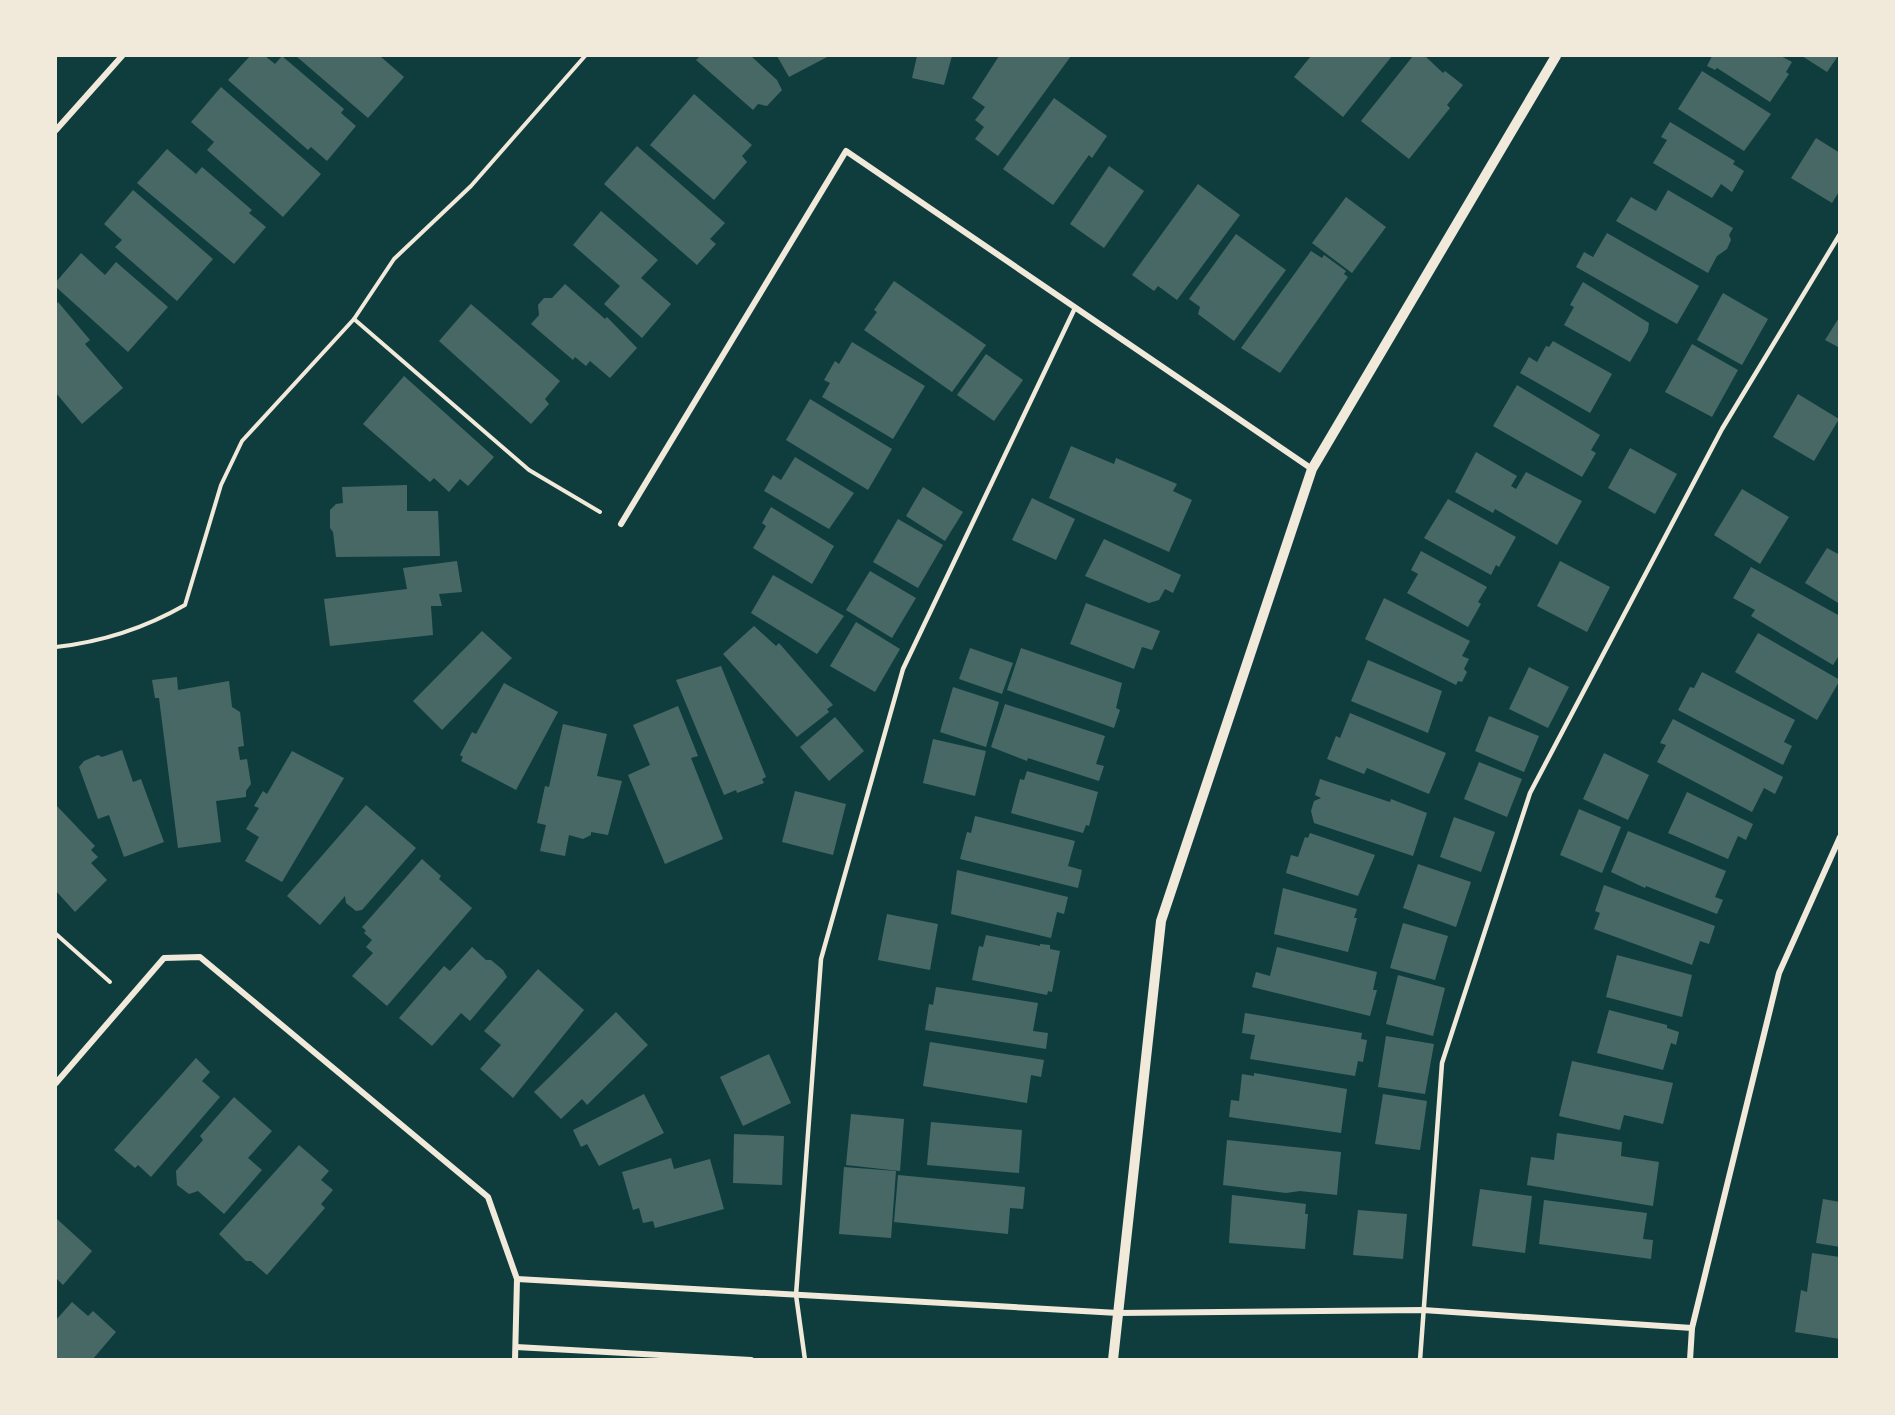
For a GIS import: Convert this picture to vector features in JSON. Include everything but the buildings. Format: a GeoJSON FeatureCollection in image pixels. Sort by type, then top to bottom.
{"type":"FeatureCollection","features":[{"type":"Feature","properties":{"kind":"street"},"geometry":{"type":"LineString","coordinates":[[1113,1359],[1161,921],[1312,470],[1556,56]]}},
{"type":"Feature","properties":{"kind":"street"},"geometry":{"type":"LineString","coordinates":[[56,130],[119,57]]}},
{"type":"Feature","properties":{"kind":"street"},"geometry":{"type":"LineString","coordinates":[[621,524],[846,150],[1312,470]]}},
{"type":"Feature","properties":{"kind":"street"},"geometry":{"type":"LineString","coordinates":[[1690,1359],[1692,1328],[1779,973],[1838,842]]}},
{"type":"Feature","properties":{"kind":"street"},"geometry":{"type":"LineString","coordinates":[[56,1083],[164,958],[201,957],[488,1197],[517,1280],[515,1359]]}},
{"type":"Feature","properties":{"kind":"street"},"geometry":{"type":"LineString","coordinates":[[517,1280],[1118,1313],[1423,1310],[1692,1328]]}},
{"type":"Feature","properties":{"kind":"street"},"geometry":{"type":"LineString","coordinates":[[516,1347],[751,1359]]}},
{"type":"Feature","properties":{"kind":"lane"},"geometry":{"type":"LineString","coordinates":[[1420,1359],[1442,1063],[1530,793],[1722,429],[1839,234]]}},
{"type":"Feature","properties":{"kind":"lane"},"geometry":{"type":"LineString","coordinates":[[805,1359],[796,1295],[820,959],[903,669],[1075,308]]}},
{"type":"Feature","properties":{"kind":"path"},"geometry":{"type":"LineString","coordinates":[[56,646],[89,644],[158,621],[185,605],[222,485],[242,441],[354,319],[394,259],[471,186],[585,56]]}},
{"type":"Feature","properties":{"kind":"path"},"geometry":{"type":"LineString","coordinates":[[354,319],[529,470],[621,524]]}},
{"type":"Feature","properties":{"kind":"path"},"geometry":{"type":"LineString","coordinates":[[56,934],[129,998]]}}]}
